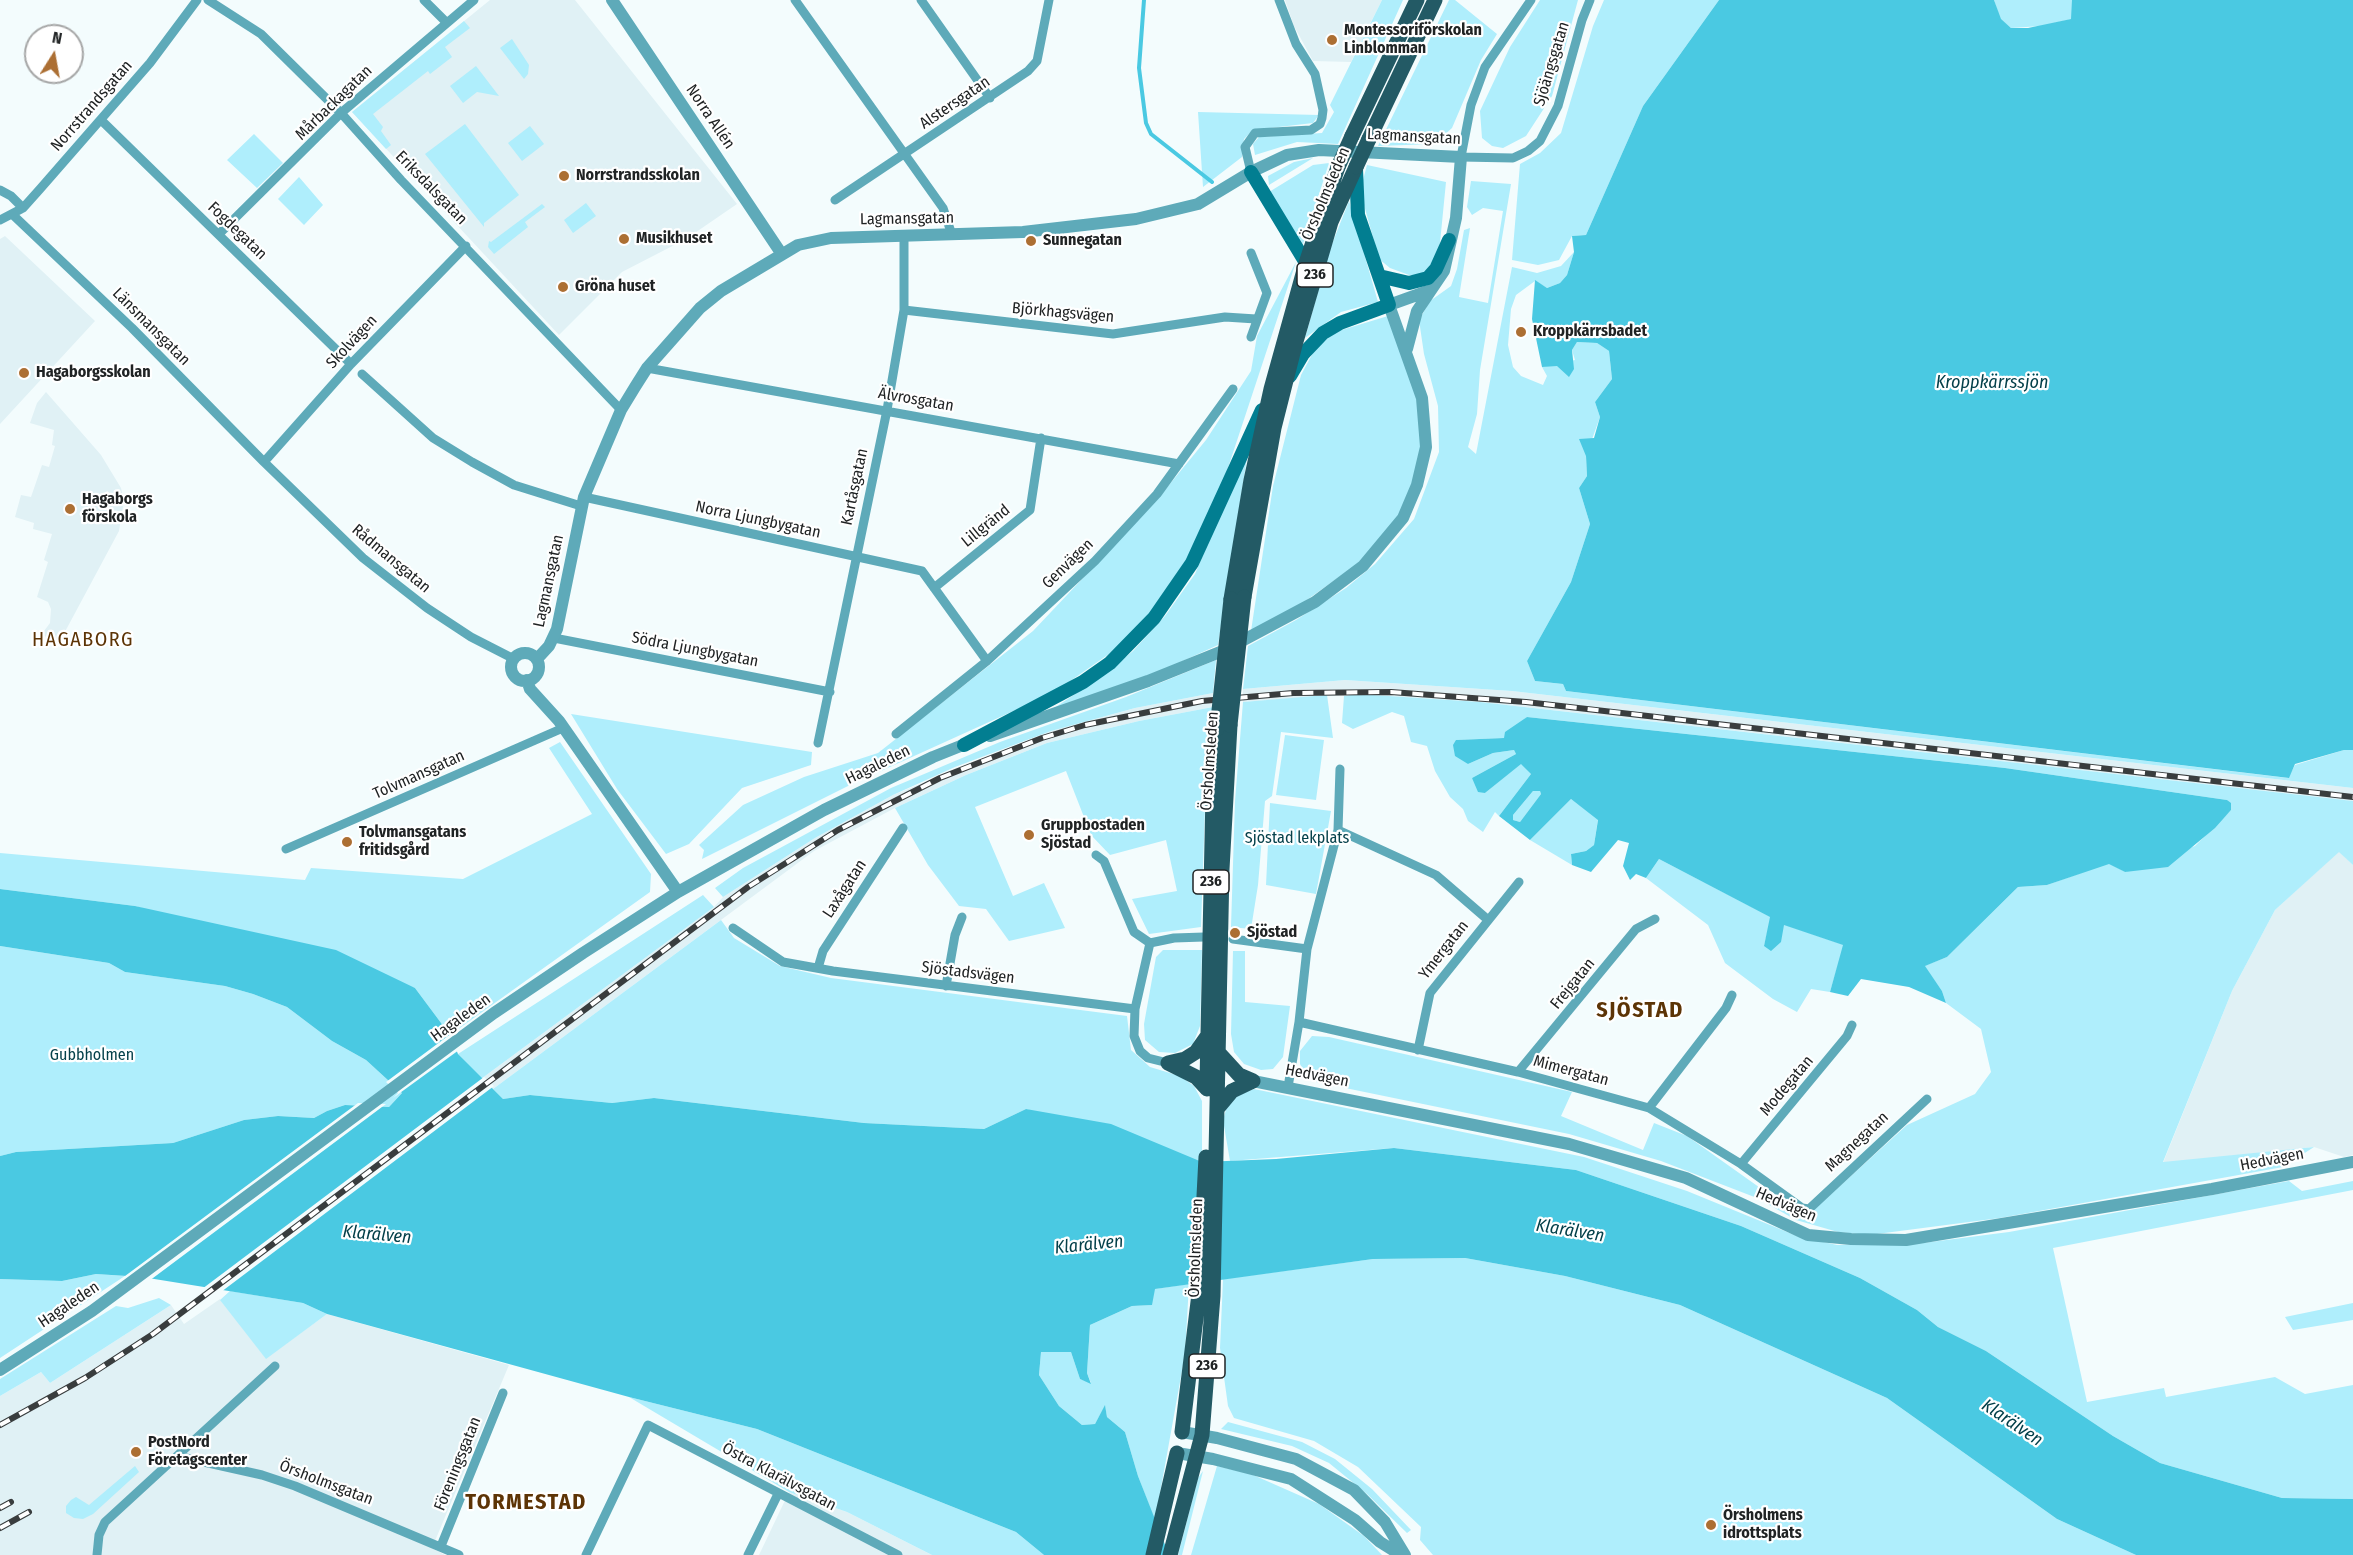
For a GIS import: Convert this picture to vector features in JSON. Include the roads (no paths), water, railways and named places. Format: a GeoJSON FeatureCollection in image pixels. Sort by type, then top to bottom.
{"type":"FeatureCollection","features":[{"type":"Feature","properties":{"kind":"main road","name":"Örsholmsleden"},"geometry":{"type":"LineString","coordinates":[[1278,387],[1306,263],[1338,168],[1417,0]]}},
{"type":"Feature","properties":{"kind":"main road","name":"Örsholmsleden"},"geometry":{"type":"LineString","coordinates":[[1212,1143],[1207,1089],[1213,793],[1223,727],[1251,480],[1331,222],[1435,0]]}},
{"type":"Feature","properties":{"kind":"main road"},"geometry":{"type":"LineString","coordinates":[[964,745],[1083,682],[1110,663],[1154,618],[1192,563],[1278,387],[1303,354],[1323,333],[1340,323],[1389,305],[1358,215],[1356,167]]}},
{"type":"Feature","properties":{"kind":"main road"},"geometry":{"type":"LineString","coordinates":[[1251,172],[1306,263]]}},
{"type":"Feature","properties":{"kind":"main road"},"geometry":{"type":"LineString","coordinates":[[1379,276],[1409,283],[1428,278],[1436,269],[1449,240]]}},
{"type":"Feature","properties":{"kind":"main road","name":"Örsholmsleden"},"geometry":{"type":"LineString","coordinates":[[1170,1555],[1202,1435],[1212,1143],[1217,1109],[1224,816],[1223,727]]}},
{"type":"Feature","properties":{"kind":"main road"},"geometry":{"type":"LineString","coordinates":[[1168,1063],[1185,1059],[1196,1052],[1208,1035]]}},
{"type":"Feature","properties":{"kind":"main road"},"geometry":{"type":"LineString","coordinates":[[1218,1052],[1239,1075],[1253,1081]]}},
{"type":"Feature","properties":{"kind":"main road"},"geometry":{"type":"LineString","coordinates":[[1168,1063],[1196,1077],[1207,1089]]}},
{"type":"Feature","properties":{"kind":"main road"},"geometry":{"type":"LineString","coordinates":[[1217,1109],[1232,1091],[1253,1081]]}},
{"type":"Feature","properties":{"kind":"main road","name":"Örsholmsleden"},"geometry":{"type":"LineString","coordinates":[[1154,1555],[1182,1432],[1206,1295]]}},
{"type":"Feature","properties":{"kind":"street","name":"Norrstrandsgatan"},"geometry":{"type":"LineString","coordinates":[[0,220],[23,208],[150,63],[197,0]]}},
{"type":"Feature","properties":{"kind":"street","name":"Eriksdalsgatan"},"geometry":{"type":"LineString","coordinates":[[208,0],[261,34],[341,113],[621,410]]}},
{"type":"Feature","properties":{"kind":"street"},"geometry":{"type":"LineString","coordinates":[[424,0],[446,22]]}},
{"type":"Feature","properties":{"kind":"street","name":"Mårbackagatan"},"geometry":{"type":"LineString","coordinates":[[219,234],[341,113],[474,0]]}},
{"type":"Feature","properties":{"kind":"street","name":"Norra Allén"},"geometry":{"type":"LineString","coordinates":[[612,0],[781,253]]}},
{"type":"Feature","properties":{"kind":"street"},"geometry":{"type":"LineString","coordinates":[[795,0],[943,208],[952,235]]}},
{"type":"Feature","properties":{"kind":"street"},"geometry":{"type":"LineString","coordinates":[[921,0],[990,98]]}},
{"type":"Feature","properties":{"kind":"street","name":"Alstersgatan"},"geometry":{"type":"LineString","coordinates":[[835,200],[1028,71],[1037,61],[1049,0]]}},
{"type":"Feature","properties":{"kind":"street"},"geometry":{"type":"LineString","coordinates":[[1251,172],[1245,147],[1255,133],[1311,130],[1320,124],[1322,118],[1323,110],[1315,74],[1296,44],[1279,0]]}},
{"type":"Feature","properties":{"kind":"street"},"geometry":{"type":"LineString","coordinates":[[1407,349],[1413,321],[1428,291],[1444,271],[1449,240],[1456,218],[1461,157],[1471,105],[1485,67],[1531,0]]}},
{"type":"Feature","properties":{"kind":"street","name":"Sjöängsgatan"},"geometry":{"type":"LineString","coordinates":[[1513,158],[1528,151],[1540,141],[1558,106],[1581,20],[1590,0]]}},
{"type":"Feature","properties":{"kind":"street","name":"Fogdegatan"},"geometry":{"type":"LineString","coordinates":[[101,120],[351,364]]}},
{"type":"Feature","properties":{"kind":"street","name":"Lagmansgatan"},"geometry":{"type":"LineString","coordinates":[[527,680],[533,678],[538,671],[537,658],[545,652],[554,638],[583,502],[621,410],[647,368],[700,308],[721,291],[781,253],[816,240],[952,235],[1083,226],[1166,213],[1198,204],[1251,172],[1287,156],[1320,150],[1513,158]]}},
{"type":"Feature","properties":{"kind":"street"},"geometry":{"type":"LineString","coordinates":[[0,190],[23,208]]}},
{"type":"Feature","properties":{"kind":"street","name":"Länsmansgatan"},"geometry":{"type":"LineString","coordinates":[[13,215],[132,328],[264,462]]}},
{"type":"Feature","properties":{"kind":"street","name":"Kartåsgatan"},"geometry":{"type":"LineString","coordinates":[[818,743],[886,410],[903,310],[904,235]]}},
{"type":"Feature","properties":{"kind":"street","name":"Skolvägen"},"geometry":{"type":"LineString","coordinates":[[264,462],[351,364],[466,246]]}},
{"type":"Feature","properties":{"kind":"street"},"geometry":{"type":"LineString","coordinates":[[1251,253],[1267,293],[1251,337]]}},
{"type":"Feature","properties":{"kind":"street"},"geometry":{"type":"LineString","coordinates":[[1389,305],[1428,291]]}},
{"type":"Feature","properties":{"kind":"street","name":"Hagaleden"},"geometry":{"type":"LineString","coordinates":[[2,1368],[92,1311],[494,1013],[678,892],[824,810],[964,745],[1148,681],[1225,650],[1315,602],[1363,566],[1403,518],[1423,466],[1426,447],[1422,398],[1407,349],[1389,305]]}},
{"type":"Feature","properties":{"kind":"street","name":"Björkhagsvägen"},"geometry":{"type":"LineString","coordinates":[[903,310],[1113,334],[1225,317],[1256,319]]}},
{"type":"Feature","properties":{"kind":"street","name":"Älvrosgatan"},"geometry":{"type":"LineString","coordinates":[[647,368],[1179,464]]}},
{"type":"Feature","properties":{"kind":"street"},"geometry":{"type":"LineString","coordinates":[[362,374],[433,438],[472,462],[514,484],[583,502]]}},
{"type":"Feature","properties":{"kind":"street","name":"Genvägen"},"geometry":{"type":"LineString","coordinates":[[896,734],[987,662],[1095,561],[1157,494],[1233,389]]}},
{"type":"Feature","properties":{"kind":"street","name":"Lillgränd"},"geometry":{"type":"LineString","coordinates":[[933,588],[1030,510],[1041,438]]}},
{"type":"Feature","properties":{"kind":"street","name":"Rådmansgatan"},"geometry":{"type":"LineString","coordinates":[[264,462],[363,558],[409,594],[471,637],[514,659]]}},
{"type":"Feature","properties":{"kind":"street","name":"Norra Ljungbygatan"},"geometry":{"type":"LineString","coordinates":[[583,502],[922,571],[987,662]]}},
{"type":"Feature","properties":{"kind":"street","name":"Södra Ljungbygatan"},"geometry":{"type":"LineString","coordinates":[[554,638],[830,692]]}},
{"type":"Feature","properties":{"kind":"street"},"geometry":{"type":"LineString","coordinates":[[537,658],[525,653],[514,659],[512,667],[514,675],[527,680],[530,689],[563,728],[678,892]]}},
{"type":"Feature","properties":{"kind":"street","name":"Tolvmansgatan"},"geometry":{"type":"LineString","coordinates":[[286,849],[563,728]]}},
{"type":"Feature","properties":{"kind":"street"},"geometry":{"type":"LineString","coordinates":[[1288,1087],[1299,1022],[1307,949],[1338,830],[1340,769]]}},
{"type":"Feature","properties":{"kind":"street","name":"Laxågatan"},"geometry":{"type":"LineString","coordinates":[[818,968],[823,951],[903,828]]}},
{"type":"Feature","properties":{"kind":"street"},"geometry":{"type":"LineString","coordinates":[[1338,830],[1436,875],[1487,919]]}},
{"type":"Feature","properties":{"kind":"street"},"geometry":{"type":"LineString","coordinates":[[1096,855],[1104,861],[1134,932],[1150,943],[1174,938],[1204,937]]}},
{"type":"Feature","properties":{"kind":"street","name":"Ymergatan"},"geometry":{"type":"LineString","coordinates":[[1418,1050],[1430,993],[1487,919],[1519,882]]}},
{"type":"Feature","properties":{"kind":"street"},"geometry":{"type":"LineString","coordinates":[[946,986],[955,935],[962,917]]}},
{"type":"Feature","properties":{"kind":"street","name":"Frejgatan"},"geometry":{"type":"LineString","coordinates":[[1518,1072],[1636,929],[1655,919]]}},
{"type":"Feature","properties":{"kind":"street","name":"Sjöstadsvägen"},"geometry":{"type":"LineString","coordinates":[[733,928],[783,962],[946,986],[1135,1009]]}},
{"type":"Feature","properties":{"kind":"street"},"geometry":{"type":"LineString","coordinates":[[1233,939],[1307,949]]}},
{"type":"Feature","properties":{"kind":"street"},"geometry":{"type":"LineString","coordinates":[[1150,943],[1135,1009],[1134,1036],[1140,1051],[1148,1058],[1168,1063]]}},
{"type":"Feature","properties":{"kind":"street"},"geometry":{"type":"LineString","coordinates":[[1649,1108],[1726,1008],[1732,995]]}},
{"type":"Feature","properties":{"kind":"street","name":"Mimergatan"},"geometry":{"type":"LineString","coordinates":[[1299,1022],[1518,1072],[1649,1108],[1741,1164],[1802,1208],[1809,1209]]}},
{"type":"Feature","properties":{"kind":"street","name":"Modegatan"},"geometry":{"type":"LineString","coordinates":[[1741,1164],[1847,1036],[1852,1025]]}},
{"type":"Feature","properties":{"kind":"street","name":"Hedvägen"},"geometry":{"type":"LineString","coordinates":[[1253,1081],[1569,1144],[1686,1178],[1808,1235],[1851,1239],[1906,1240],[2200,1191],[2353,1162]]}},
{"type":"Feature","properties":{"kind":"street","name":"Magnegatan"},"geometry":{"type":"LineString","coordinates":[[1809,1209],[1926,1099]]}},
{"type":"Feature","properties":{"kind":"street"},"geometry":{"type":"LineString","coordinates":[[97,1555],[99,1535],[105,1522],[275,1366]]}},
{"type":"Feature","properties":{"kind":"street","name":"Föreningsgatan"},"geometry":{"type":"LineString","coordinates":[[441,1546],[503,1393]]}},
{"type":"Feature","properties":{"kind":"street","name":"Östra Klarälvsgatan"},"geometry":{"type":"LineString","coordinates":[[586,1555],[648,1425],[898,1555]]}},
{"type":"Feature","properties":{"kind":"street"},"geometry":{"type":"LineString","coordinates":[[1182,1432],[1296,1459],[1354,1490],[1385,1522],[1403,1555]]}},
{"type":"Feature","properties":{"kind":"street"},"geometry":{"type":"LineString","coordinates":[[1177,1453],[1291,1479],[1356,1520],[1380,1542],[1403,1555]]}},
{"type":"Feature","properties":{"kind":"street","name":"Örsholmsgatan"},"geometry":{"type":"LineString","coordinates":[[177,1456],[262,1475],[328,1499],[459,1555]]}},
{"type":"Feature","properties":{"kind":"street"},"geometry":{"type":"LineString","coordinates":[[748,1555],[778,1494]]}},
{"type":"Feature","properties":{"kind":"water","name":"Kroppkärrssjön"},"geometry":{"type":"Polygon","coordinates":[[[1719,0],[1994,0],[2001,19],[2011,28],[2028,28],[2071,19],[2072,0],[2353,0],[2353,750],[2344,750],[2295,764],[2289,778],[1566,691],[1563,684],[1535,681],[1527,661],[1571,582],[1590,524],[1579,488],[1587,476],[1586,456],[1579,439],[1594,438],[1600,417],[1595,402],[1612,379],[1609,351],[1597,343],[1577,342],[1572,350],[1574,369],[1569,377],[1557,366],[1542,367],[1532,319],[1535,280],[1547,288],[1560,283],[1567,275],[1574,252],[1572,236],[1586,235],[1643,106],[1719,0]]]}},
{"type":"Feature","properties":{"kind":"water"},"geometry":{"type":"Polygon","coordinates":[[[1527,717],[2005,768],[2227,800],[2231,803],[2231,810],[2215,828],[2168,867],[2125,872],[2109,864],[2047,885],[2018,887],[1947,957],[1925,966],[1942,991],[1946,1003],[1909,987],[1861,979],[1848,996],[1830,992],[1843,945],[1784,925],[1781,942],[1771,951],[1764,946],[1770,917],[1659,859],[1646,878],[1636,874],[1630,880],[1623,866],[1629,843],[1618,840],[1591,872],[1572,865],[1571,854],[1586,851],[1594,845],[1598,820],[1571,799],[1530,840],[1499,816],[1531,774],[1521,764],[1485,793],[1478,792],[1472,778],[1516,754],[1514,750],[1493,753],[1468,764],[1455,756],[1453,745],[1456,740],[1504,738],[1505,732],[1527,717]],[[1533,791],[1513,815],[1513,820],[1520,822],[1541,794],[1540,791],[1533,791]]]}},
{"type":"Feature","properties":{"kind":"water","name":"Klarälven"},"geometry":{"type":"Polygon","coordinates":[[[0,889],[135,906],[336,950],[415,988],[450,1035],[458,1054],[503,1099],[530,1095],[612,1103],[654,1098],[864,1123],[984,1129],[1026,1109],[1111,1124],[1202,1162],[1276,1159],[1394,1148],[1576,1170],[1741,1226],[1860,1278],[1917,1310],[1938,1327],[1986,1351],[2113,1436],[2160,1463],[2282,1498],[2353,1499],[2353,1555],[2136,1555],[2057,1519],[1887,1398],[1680,1305],[1565,1276],[1465,1258],[1373,1259],[1155,1289],[1152,1305],[1132,1306],[1090,1325],[1087,1373],[1091,1384],[1080,1379],[1071,1352],[1041,1352],[1039,1375],[1059,1406],[1082,1425],[1095,1424],[1105,1405],[1107,1417],[1125,1432],[1138,1476],[1169,1555],[1044,1555],[1016,1532],[757,1429],[629,1397],[327,1314],[303,1303],[142,1277],[96,1274],[62,1281],[0,1279],[0,1156],[16,1152],[173,1143],[244,1120],[278,1116],[314,1118],[345,1105],[389,1107],[402,1093],[366,1060],[332,1041],[287,1007],[253,994],[225,986],[125,972],[109,963],[0,946],[0,889]]]}},
{"type":"Feature","properties":{"kind":"waterway"},"geometry":{"type":"LineString","coordinates":[[1144,0],[1139,68],[1146,123],[1151,134],[1212,182]]}},
{"type":"Feature","properties":{"kind":"railway"},"geometry":{"type":"LineString","coordinates":[[0,1425],[85,1378],[153,1334],[748,887],[838,830],[940,778],[1042,738],[1085,725],[1202,701],[1293,693],[1391,692],[1526,702],[2353,797]]}},
{"type":"Feature","properties":{"kind":"railway"},"geometry":{"type":"LineString","coordinates":[[0,1508],[11,1502]]}},
{"type":"Feature","properties":{"kind":"railway"},"geometry":{"type":"LineString","coordinates":[[0,1528],[29,1512]]}},
{"type":"Feature","properties":{"kind":"place","name":"Montessoriförskolan Linblomman"},"geometry":{"type":"Point","coordinates":[1332,40]}},
{"type":"Feature","properties":{"kind":"place","name":"Norrstrandsskolan"},"geometry":{"type":"Point","coordinates":[564,176]}},
{"type":"Feature","properties":{"kind":"place","name":"Musikhuset"},"geometry":{"type":"Point","coordinates":[624,239]}},
{"type":"Feature","properties":{"kind":"place","name":"Sunnegatan"},"geometry":{"type":"Point","coordinates":[1031,241]}},
{"type":"Feature","properties":{"kind":"place","name":"Gröna huset"},"geometry":{"type":"Point","coordinates":[563,287]}},
{"type":"Feature","properties":{"kind":"place","name":"Kroppkärrsbadet"},"geometry":{"type":"Point","coordinates":[1521,332]}},
{"type":"Feature","properties":{"kind":"place","name":"Hagaborgsskolan"},"geometry":{"type":"Point","coordinates":[24,373]}},
{"type":"Feature","properties":{"kind":"place","name":"Hagaborgs förskola"},"geometry":{"type":"Point","coordinates":[70,509]}},
{"type":"Feature","properties":{"kind":"place","name":"Gruppbostaden Sjöstad"},"geometry":{"type":"Point","coordinates":[1029,835]}},
{"type":"Feature","properties":{"kind":"place","name":"Tolvmansgatans fritidsgård"},"geometry":{"type":"Point","coordinates":[347,842]}},
{"type":"Feature","properties":{"kind":"place","name":"Sjöstad"},"geometry":{"type":"Point","coordinates":[1235,933]}},
{"type":"Feature","properties":{"kind":"place","name":"PostNord Företagscenter"},"geometry":{"type":"Point","coordinates":[136,1452]}},
{"type":"Feature","properties":{"kind":"place","name":"Örsholmens idrottsplats"},"geometry":{"type":"Point","coordinates":[1711,1525]}},
{"type":"Feature","properties":{"kind":"district","name":"HAGABORG"},"geometry":{"type":"Point","coordinates":[83,640]}},
{"type":"Feature","properties":{"kind":"district","name":"SJÖSTAD"},"geometry":{"type":"Point","coordinates":[1640,1011]}},
{"type":"Feature","properties":{"kind":"district","name":"TORMESTAD"},"geometry":{"type":"Point","coordinates":[526,1503]}},
{"type":"Feature","properties":{"kind":"park label","name":"Sjöstad lekplats"},"geometry":{"type":"Point","coordinates":[1297,839]}},
{"type":"Feature","properties":{"kind":"park label","name":"Gubbholmen"},"geometry":{"type":"Point","coordinates":[92,1056]}}]}
